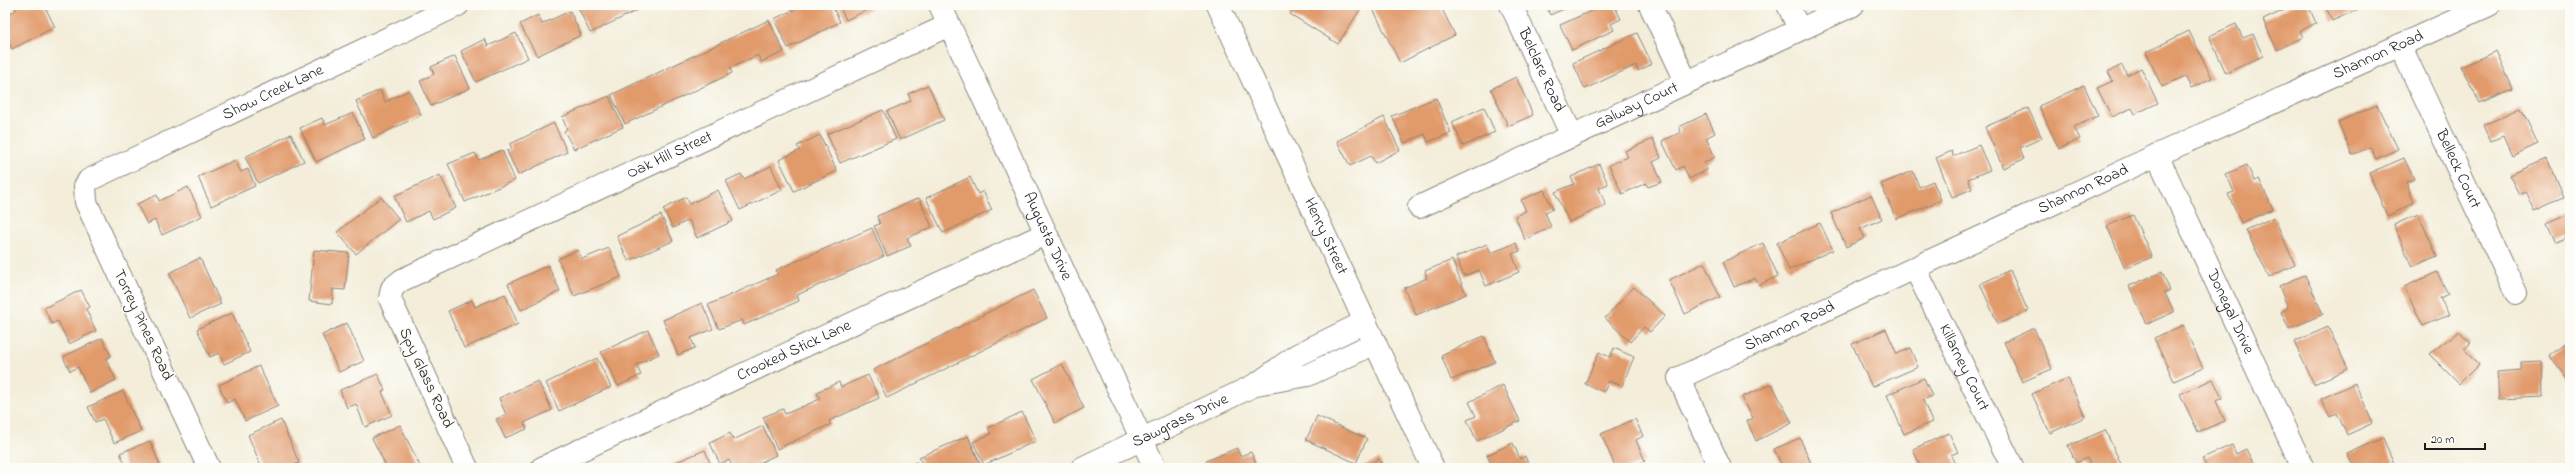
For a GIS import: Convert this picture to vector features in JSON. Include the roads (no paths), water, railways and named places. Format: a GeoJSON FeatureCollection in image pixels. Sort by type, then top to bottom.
{"type":"FeatureCollection","features":[{"type":"Feature","properties":{"kind":"street","name":"Show Creek Lane"},"geometry":{"type":"LineString","coordinates":[[89,180],[458,5]]}},
{"type":"Feature","properties":{"kind":"street","name":"Augusta Drive"},"geometry":{"type":"LineString","coordinates":[[940,5],[1045,234],[1155,468]]}},
{"type":"Feature","properties":{"kind":"street","name":"Henry Street"},"geometry":{"type":"LineString","coordinates":[[1218,5],[1433,468]]}},
{"type":"Feature","properties":{"kind":"street","name":"Belclare Road"},"geometry":{"type":"LineString","coordinates":[[1511,5],[1572,136]]}},
{"type":"Feature","properties":{"kind":"street"},"geometry":{"type":"LineString","coordinates":[[1650,5],[1686,81]]}},
{"type":"Feature","properties":{"kind":"street"},"geometry":{"type":"LineString","coordinates":[[1788,5],[1799,30]]}},
{"type":"Feature","properties":{"kind":"street","name":"Shannon Road"},"geometry":{"type":"LineString","coordinates":[[1720,468],[1679,378],[2157,155],[2489,5]]}},
{"type":"Feature","properties":{"kind":"street","name":"Galway Court"},"geometry":{"type":"LineString","coordinates":[[1419,207],[1686,81],[1799,30],[1842,7]]}},
{"type":"Feature","properties":{"kind":"street","name":"Oak Hill Street"},"geometry":{"type":"LineString","coordinates":[[392,288],[402,280],[949,25]]}},
{"type":"Feature","properties":{"kind":"street","name":"Belleck Court"},"geometry":{"type":"LineString","coordinates":[[2400,45],[2516,293]]}},
{"type":"Feature","properties":{"kind":"street","name":"Donegal Drive"},"geometry":{"type":"LineString","coordinates":[[2157,155],[2302,468]]}},
{"type":"Feature","properties":{"kind":"street","name":"Torrey Pines Road"},"geometry":{"type":"LineString","coordinates":[[89,180],[85,186],[86,202],[209,468]]}},
{"type":"Feature","properties":{"kind":"street","name":"Crooked Stick Lane"},"geometry":{"type":"LineString","coordinates":[[542,468],[1045,234]]}},
{"type":"Feature","properties":{"kind":"street","name":"Killarney Court"},"geometry":{"type":"LineString","coordinates":[[1915,268],[2013,468]]}},
{"type":"Feature","properties":{"kind":"street","name":"Spy Glass Road"},"geometry":{"type":"LineString","coordinates":[[392,288],[390,299],[467,468]]}},
{"type":"Feature","properties":{"kind":"street","name":"Sawgrass Drive"},"geometry":{"type":"LineString","coordinates":[[1082,468],[1257,384],[1297,355],[1365,322]]}},
{"type":"Feature","properties":{"kind":"street","name":"Sawgrass Drive"},"geometry":{"type":"LineString","coordinates":[[1257,384],[1308,375],[1375,343]]}}]}
